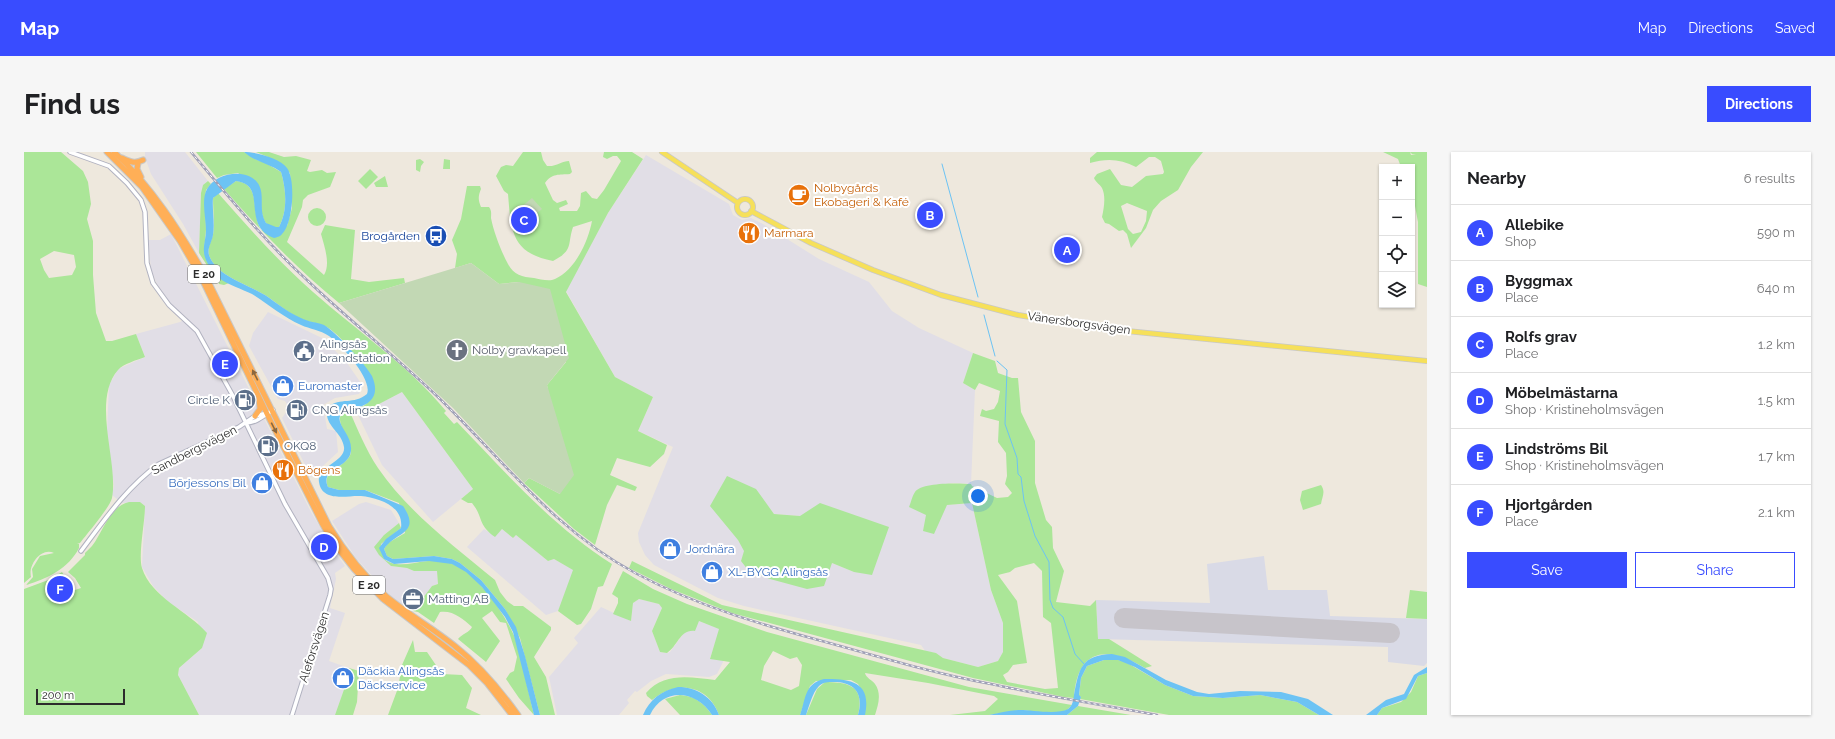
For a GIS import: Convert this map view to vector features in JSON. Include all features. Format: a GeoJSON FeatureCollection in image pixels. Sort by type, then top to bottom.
{"type":"FeatureCollection","features":[{"type":"Feature","properties":{"kind":"highway","name":"E 20"},"geometry":{"type":"LineString","coordinates":[[107,152],[142,188],[180,241],[201,278],[267,414],[329,526],[357,567],[387,596],[456,647],[472,661],[491,680],[518,715]]}},
{"type":"Feature","properties":{"kind":"highway","name":"E 20"},"geometry":{"type":"LineString","coordinates":[[116,154],[145,185],[184,237],[273,410],[333,542],[364,580],[399,612],[454,652],[469,665],[487,683],[512,715]]}},
{"type":"Feature","properties":{"kind":"highway"},"geometry":{"type":"LineString","coordinates":[[116,154],[129,162],[138,163],[144,160]]}},
{"type":"Feature","properties":{"kind":"highway"},"geometry":{"type":"LineString","coordinates":[[138,163],[137,169],[145,185]]}},
{"type":"Feature","properties":{"kind":"highway"},"geometry":{"type":"LineString","coordinates":[[255,416],[260,409],[258,396]]}},
{"type":"Feature","properties":{"kind":"main road","name":"Vänersborgsvägen"},"geometry":{"type":"LineString","coordinates":[[662,152],[738,203]]}},
{"type":"Feature","properties":{"kind":"main road","name":"Vänersborgsvägen"},"geometry":{"type":"LineString","coordinates":[[738,203],[744,199],[749,201],[752,205],[751,211]]}},
{"type":"Feature","properties":{"kind":"main road","name":"Vänersborgsvägen"},"geometry":{"type":"LineString","coordinates":[[738,203],[737,208],[740,213],[746,214],[751,211]]}},
{"type":"Feature","properties":{"kind":"main road","name":"Vänersborgsvägen"},"geometry":{"type":"LineString","coordinates":[[751,211],[811,243],[873,270],[941,295],[1018,315],[1097,328],[1427,360]]}},
{"type":"Feature","properties":{"kind":"street"},"geometry":{"type":"LineString","coordinates":[[70,152],[109,166],[127,182],[141,200],[144,212],[147,263],[153,283],[169,305],[197,331],[230,391],[245,423]]}},
{"type":"Feature","properties":{"kind":"street","name":"Sandbergsvägen"},"geometry":{"type":"LineString","coordinates":[[245,423],[251,423],[264,417],[273,410]]}},
{"type":"Feature","properties":{"kind":"street","name":"Sandbergsvägen"},"geometry":{"type":"LineString","coordinates":[[81,550],[116,504],[136,482],[159,464],[245,423],[255,416],[267,414]]}},
{"type":"Feature","properties":{"kind":"street","name":"Aleforsvägen"},"geometry":{"type":"LineString","coordinates":[[245,423],[285,504],[328,578],[330,589],[330,595],[292,715]]}},
{"type":"Feature","properties":{"kind":"shaded area"},"geometry":{"type":"Polygon","coordinates":[[[145,152],[185,152],[208,181],[203,185],[201,193],[199,253],[183,224],[151,174],[145,157],[145,152]]]}},
{"type":"Feature","properties":{"kind":"shaded area"},"geometry":{"type":"Polygon","coordinates":[[[646,155],[729,204],[733,215],[742,220],[751,218],[819,259],[869,282],[892,311],[919,328],[973,353],[963,383],[975,390],[971,484],[953,483],[939,485],[942,514],[947,505],[972,503],[991,590],[1003,623],[1003,652],[998,661],[978,667],[943,658],[936,653],[926,652],[921,645],[744,606],[718,598],[654,565],[645,555],[639,542],[638,533],[673,447],[638,431],[653,397],[615,377],[566,291],[608,213],[646,155]],[[767,505],[738,540],[745,551],[741,561],[832,563],[854,572],[800,516],[774,514],[767,505]]]}},
{"type":"Feature","properties":{"kind":"shaded area"},"geometry":{"type":"Polygon","coordinates":[[[171,234],[311,512],[332,548],[345,566],[335,573],[336,579],[330,608],[345,613],[329,661],[349,668],[347,681],[335,715],[199,715],[178,675],[179,668],[202,648],[198,622],[167,601],[153,586],[142,567],[145,506],[140,502],[122,503],[112,495],[114,486],[107,431],[109,385],[118,369],[145,357],[136,334],[180,322],[187,318],[171,305],[157,284],[151,269],[148,240],[160,240],[171,234]]]}},
{"type":"Feature","properties":{"kind":"shaded area"},"geometry":{"type":"Polygon","coordinates":[[[268,312],[324,339],[347,363],[363,386],[359,394],[335,398],[323,405],[327,429],[336,431],[338,452],[311,477],[282,418],[289,408],[285,401],[278,399],[249,346],[253,333],[268,312]]]}},
{"type":"Feature","properties":{"kind":"shaded area"},"geometry":{"type":"Polygon","coordinates":[[[402,392],[473,489],[433,522],[382,465],[358,415],[402,392]]]}},
{"type":"Feature","properties":{"kind":"shaded area"},"geometry":{"type":"Polygon","coordinates":[[[366,502],[391,510],[399,523],[384,535],[391,566],[407,568],[414,571],[437,570],[438,584],[432,586],[413,611],[394,599],[356,558],[332,521],[359,504],[366,502]]]}},
{"type":"Feature","properties":{"kind":"shaded area"},"geometry":{"type":"Polygon","coordinates":[[[484,529],[495,536],[502,529],[513,538],[516,535],[548,561],[554,559],[574,570],[558,611],[546,615],[467,547],[484,529]]]}},
{"type":"Feature","properties":{"kind":"shaded area"},"geometry":{"type":"Polygon","coordinates":[[[1264,556],[1268,590],[1327,590],[1330,616],[1427,619],[1427,663],[1424,666],[1388,662],[1388,647],[1098,639],[1096,600],[1210,603],[1207,564],[1264,556]]]}},
{"type":"Feature","properties":{"kind":"shaded area"},"geometry":{"type":"Polygon","coordinates":[[[639,599],[659,604],[662,608],[652,631],[660,652],[670,652],[684,633],[699,621],[720,629],[710,658],[724,660],[717,674],[709,677],[666,674],[651,681],[637,692],[635,691],[627,700],[629,703],[619,715],[557,715],[549,677],[578,643],[574,638],[601,607],[631,621],[633,603],[639,599]]]}},
{"type":"Feature","properties":{"kind":"green space"},"geometry":{"type":"Polygon","coordinates":[[[24,152],[61,152],[83,171],[88,182],[91,204],[87,219],[93,241],[93,275],[96,313],[106,341],[112,341],[136,334],[145,357],[130,362],[120,368],[110,383],[106,415],[113,484],[112,498],[110,502],[93,527],[80,543],[77,544],[79,544],[79,548],[75,555],[63,567],[42,580],[26,585],[33,577],[32,569],[40,556],[54,553],[44,553],[36,558],[32,567],[31,577],[24,583],[24,152]],[[54,251],[40,259],[49,278],[72,275],[76,267],[74,255],[54,251]]]}},
{"type":"Feature","properties":{"kind":"green space"},"geometry":{"type":"Polygon","coordinates":[[[196,152],[244,152],[281,172],[284,185],[285,207],[279,227],[272,227],[264,220],[261,208],[260,190],[238,173],[224,175],[217,178],[196,152]]]}},
{"type":"Feature","properties":{"kind":"green space"},"geometry":{"type":"Polygon","coordinates":[[[256,152],[269,152],[284,157],[296,156],[311,160],[307,171],[310,172],[322,170],[327,173],[336,172],[330,187],[308,195],[303,200],[302,207],[287,242],[324,275],[327,260],[321,234],[325,225],[355,230],[351,279],[369,282],[404,278],[405,283],[339,303],[323,290],[261,230],[287,226],[292,208],[290,173],[268,157],[256,152]]]}},
{"type":"Feature","properties":{"kind":"green space"},"geometry":{"type":"Polygon","coordinates":[[[523,152],[541,152],[543,160],[547,166],[553,166],[569,161],[572,172],[570,174],[553,176],[545,183],[553,200],[557,203],[566,200],[568,204],[559,208],[560,211],[577,211],[580,206],[581,193],[586,191],[592,198],[597,199],[604,190],[621,161],[617,156],[607,159],[603,157],[604,152],[632,152],[643,159],[608,213],[566,292],[615,377],[653,397],[638,431],[667,445],[664,454],[650,467],[617,458],[610,475],[637,487],[635,491],[617,485],[607,505],[595,545],[574,529],[524,483],[529,478],[560,494],[547,385],[566,362],[519,282],[499,284],[471,263],[455,268],[457,254],[452,240],[461,219],[467,186],[480,186],[479,202],[481,207],[490,208],[492,224],[500,248],[510,268],[519,275],[544,280],[553,280],[569,269],[580,254],[592,221],[573,227],[569,247],[564,254],[553,261],[529,252],[521,246],[516,238],[510,219],[508,194],[504,191],[496,176],[501,167],[506,165],[513,166],[523,152]]]}},
{"type":"Feature","properties":{"kind":"green space"},"geometry":{"type":"Polygon","coordinates":[[[1097,152],[1203,152],[1191,167],[1178,190],[1161,201],[1153,210],[1146,228],[1131,248],[1127,234],[1123,230],[1119,231],[1105,223],[1102,217],[1104,195],[1101,187],[1094,178],[1097,174],[1110,169],[1121,185],[1132,187],[1146,176],[1163,174],[1164,172],[1161,161],[1155,157],[1149,157],[1136,167],[1125,162],[1114,160],[1102,160],[1090,163],[1090,158],[1097,152]],[[1127,203],[1121,206],[1128,229],[1133,234],[1141,232],[1146,221],[1147,211],[1127,203]]]}},
{"type":"Feature","properties":{"kind":"green space"},"geometry":{"type":"Polygon","coordinates":[[[1383,152],[1410,152],[1427,152],[1427,287],[1418,284],[1418,222],[1415,206],[1415,164],[1400,164],[1398,159],[1383,152]]]}},
{"type":"Feature","properties":{"kind":"green space"},"geometry":{"type":"Polygon","coordinates":[[[420,159],[424,162],[421,166],[420,172],[416,170],[416,160],[420,159]]]}},
{"type":"Feature","properties":{"kind":"green space"},"geometry":{"type":"Polygon","coordinates":[[[444,159],[450,160],[450,169],[443,169],[444,159]]]}},
{"type":"Feature","properties":{"kind":"green space"},"geometry":{"type":"Polygon","coordinates":[[[370,169],[378,177],[366,189],[358,181],[370,169]]]}},
{"type":"Feature","properties":{"kind":"green space"},"geometry":{"type":"Polygon","coordinates":[[[385,176],[388,187],[376,187],[374,183],[385,176]]]}},
{"type":"Feature","properties":{"kind":"green space"},"geometry":{"type":"Polygon","coordinates":[[[208,181],[211,184],[206,190],[205,198],[206,230],[204,252],[209,265],[219,278],[229,283],[224,285],[219,284],[199,253],[201,193],[203,185],[208,181]]]}},
{"type":"Feature","properties":{"kind":"green space"},"geometry":{"type":"Polygon","coordinates":[[[236,181],[244,183],[249,187],[254,199],[256,214],[261,230],[224,189],[236,181]]]}},
{"type":"Feature","properties":{"kind":"green space"},"geometry":{"type":"Polygon","coordinates":[[[218,193],[275,256],[313,292],[416,379],[446,411],[444,413],[454,424],[457,422],[530,498],[569,533],[612,564],[603,586],[598,587],[591,609],[581,624],[577,625],[558,611],[573,570],[554,559],[548,561],[516,535],[513,538],[502,529],[495,537],[489,532],[472,503],[468,503],[461,499],[473,489],[402,392],[358,415],[357,409],[368,402],[374,390],[361,365],[344,342],[330,329],[323,325],[296,317],[265,295],[218,269],[209,255],[208,250],[214,230],[213,198],[218,193]]]}},
{"type":"Feature","properties":{"kind":"green space"},"geometry":{"type":"Polygon","coordinates":[[[532,198],[542,209],[524,224],[515,212],[532,198]]]}},
{"type":"Feature","properties":{"kind":"green space"},"geometry":{"type":"Polygon","coordinates":[[[317,208],[323,211],[326,217],[323,223],[317,226],[311,223],[308,217],[311,211],[317,208]]]}},
{"type":"Feature","properties":{"kind":"green space"},"geometry":{"type":"Polygon","coordinates":[[[471,263],[499,284],[519,282],[550,289],[569,358],[547,385],[574,475],[560,494],[529,478],[524,483],[453,408],[339,303],[471,263]]]}},
{"type":"Feature","properties":{"kind":"green space"},"geometry":{"type":"Polygon","coordinates":[[[973,353],[995,361],[998,373],[1012,378],[1018,378],[1021,412],[1035,441],[1035,483],[1046,520],[1052,527],[1053,548],[1064,571],[1056,602],[1090,606],[1096,600],[1098,639],[1109,639],[1152,666],[1145,668],[1118,656],[1107,654],[1096,656],[1088,660],[1081,669],[1076,681],[1074,698],[1064,697],[973,678],[732,613],[671,589],[629,568],[632,561],[722,605],[936,653],[943,658],[978,667],[998,661],[1003,652],[1003,623],[991,590],[972,503],[947,505],[934,534],[923,531],[926,515],[909,507],[915,492],[925,486],[932,485],[950,483],[971,484],[972,486],[997,498],[1008,497],[1012,493],[1005,484],[1007,476],[1006,453],[998,442],[999,421],[980,416],[982,409],[986,411],[994,409],[998,402],[1000,391],[979,383],[975,390],[963,383],[973,353]],[[1034,563],[1015,568],[1010,572],[998,575],[1017,601],[1027,663],[1013,665],[1008,672],[1003,675],[1007,682],[1045,689],[1058,688],[1051,623],[1043,617],[1042,571],[1034,563]]]}},
{"type":"Feature","properties":{"kind":"green space"},"geometry":{"type":"Polygon","coordinates":[[[349,410],[362,440],[378,468],[403,499],[432,528],[495,580],[500,592],[507,601],[514,606],[523,606],[551,627],[551,630],[534,657],[546,677],[555,715],[540,715],[520,638],[505,609],[481,580],[460,563],[452,559],[434,556],[393,559],[387,556],[384,549],[388,543],[405,533],[399,503],[365,490],[339,490],[328,487],[328,476],[349,457],[351,452],[348,440],[340,422],[340,417],[343,413],[349,410]]]}},
{"type":"Feature","properties":{"kind":"green space"},"geometry":{"type":"Polygon","coordinates":[[[727,476],[756,489],[774,514],[800,516],[820,503],[889,527],[872,575],[854,572],[832,563],[824,586],[807,589],[770,579],[748,570],[741,561],[744,551],[738,540],[710,506],[727,476]]]}},
{"type":"Feature","properties":{"kind":"green space"},"geometry":{"type":"Polygon","coordinates":[[[1321,485],[1323,492],[1321,504],[1303,510],[1300,500],[1302,491],[1321,485]]]}},
{"type":"Feature","properties":{"kind":"green space"},"geometry":{"type":"Polygon","coordinates":[[[129,502],[140,502],[145,506],[141,562],[147,578],[162,596],[207,633],[202,648],[179,668],[178,675],[199,715],[24,715],[24,589],[51,579],[62,572],[68,582],[68,587],[73,586],[75,590],[81,588],[75,578],[68,572],[92,546],[111,514],[122,505],[129,502]]]}},
{"type":"Feature","properties":{"kind":"green space"},"geometry":{"type":"Polygon","coordinates":[[[399,523],[401,528],[381,544],[384,559],[394,564],[428,561],[450,563],[472,576],[482,586],[500,610],[513,633],[517,643],[534,715],[519,698],[506,679],[510,673],[514,671],[517,657],[506,623],[500,622],[492,611],[482,618],[500,641],[486,662],[458,639],[472,627],[461,618],[449,612],[440,612],[434,623],[418,612],[413,611],[432,586],[438,584],[437,571],[414,571],[407,568],[391,566],[379,555],[374,547],[384,535],[399,523]]]}},
{"type":"Feature","properties":{"kind":"green space"},"geometry":{"type":"Polygon","coordinates":[[[623,571],[653,589],[687,604],[767,632],[969,687],[1072,705],[1067,710],[1062,712],[1021,710],[989,715],[950,715],[985,711],[998,699],[994,696],[928,683],[865,673],[875,684],[879,696],[875,715],[865,715],[865,696],[858,684],[851,680],[816,681],[810,686],[800,715],[719,715],[714,705],[707,697],[699,691],[690,688],[671,690],[652,700],[646,693],[653,686],[669,679],[687,677],[715,680],[730,662],[710,659],[719,629],[699,621],[695,631],[690,631],[682,635],[667,653],[660,652],[652,631],[662,608],[659,604],[639,599],[633,603],[631,621],[613,614],[618,603],[618,598],[612,594],[623,571]],[[773,651],[764,666],[761,680],[791,690],[799,686],[802,665],[797,657],[790,659],[773,651]]]}},
{"type":"Feature","properties":{"kind":"green space"},"geometry":{"type":"Polygon","coordinates":[[[1410,590],[1427,592],[1427,619],[1406,618],[1410,590]]]}},
{"type":"Feature","properties":{"kind":"green space"},"geometry":{"type":"Polygon","coordinates":[[[413,640],[415,652],[427,652],[442,674],[462,675],[472,688],[466,708],[481,715],[388,715],[398,688],[402,665],[413,640]]]}},
{"type":"Feature","properties":{"kind":"green space"},"geometry":{"type":"Polygon","coordinates":[[[1104,660],[1124,661],[1165,685],[1193,696],[1223,698],[1260,695],[1297,702],[1319,715],[1169,715],[1080,699],[1081,678],[1087,666],[1104,660]]]}},
{"type":"Feature","properties":{"kind":"green space"},"geometry":{"type":"Polygon","coordinates":[[[349,668],[359,671],[357,702],[353,715],[335,715],[347,681],[349,668]]]}},
{"type":"Feature","properties":{"kind":"green space"},"geometry":{"type":"Polygon","coordinates":[[[1427,673],[1427,715],[1377,715],[1382,708],[1401,702],[1411,692],[1418,676],[1427,673]]]}},
{"type":"Feature","properties":{"kind":"green space"},"geometry":{"type":"Polygon","coordinates":[[[825,682],[848,685],[857,692],[860,705],[858,715],[806,715],[817,689],[825,682]]]}},
{"type":"Feature","properties":{"kind":"green space"},"geometry":{"type":"Polygon","coordinates":[[[680,695],[699,701],[712,715],[680,715],[665,699],[680,695]]]}},
{"type":"Feature","properties":{"kind":"green space"},"geometry":{"type":"Polygon","coordinates":[[[1078,706],[1131,715],[1067,715],[1078,706]]]}},
{"type":"Feature","properties":{"kind":"water"},"geometry":{"type":"Polygon","coordinates":[[[244,152],[267,156],[284,164],[287,168],[292,182],[292,202],[289,221],[286,229],[279,236],[274,238],[264,232],[258,224],[254,197],[251,190],[246,184],[236,181],[213,198],[214,230],[209,247],[209,255],[218,269],[234,279],[265,295],[291,313],[329,328],[364,364],[372,376],[375,387],[374,396],[369,402],[363,406],[343,413],[340,416],[341,424],[350,443],[350,455],[327,477],[326,481],[328,487],[339,490],[365,490],[403,506],[410,522],[405,532],[389,543],[384,549],[387,556],[393,559],[434,556],[452,559],[460,563],[481,580],[505,609],[516,627],[540,715],[534,715],[513,632],[505,617],[482,587],[466,572],[452,564],[429,561],[394,564],[384,559],[379,548],[386,539],[401,528],[399,514],[389,504],[382,501],[361,496],[343,497],[330,495],[321,489],[319,477],[326,468],[341,457],[344,447],[340,437],[328,419],[328,407],[337,402],[362,397],[367,394],[368,388],[361,371],[355,363],[348,354],[329,336],[294,322],[252,294],[219,278],[209,266],[204,255],[206,231],[204,198],[205,193],[211,183],[233,174],[248,176],[254,179],[261,189],[262,213],[266,223],[279,227],[284,214],[284,185],[281,172],[244,152]]]}},
{"type":"Feature","properties":{"kind":"water"},"geometry":{"type":"Polygon","coordinates":[[[1112,654],[1125,657],[1166,680],[1197,692],[1209,694],[1240,691],[1281,692],[1308,699],[1333,715],[1319,715],[1297,702],[1260,695],[1223,698],[1193,696],[1165,685],[1135,667],[1118,660],[1104,660],[1087,666],[1081,678],[1079,695],[1081,697],[1078,706],[1067,715],[989,715],[1016,710],[1058,712],[1068,709],[1071,706],[1083,665],[1094,657],[1112,654]]]}},
{"type":"Feature","properties":{"kind":"water"},"geometry":{"type":"Polygon","coordinates":[[[1427,667],[1427,673],[1418,676],[1406,699],[1382,708],[1377,715],[1366,715],[1386,700],[1404,694],[1414,675],[1427,667]]]}},
{"type":"Feature","properties":{"kind":"water"},"geometry":{"type":"Polygon","coordinates":[[[824,679],[850,681],[857,684],[865,695],[865,715],[858,715],[860,708],[859,695],[852,687],[847,684],[828,682],[819,686],[817,689],[806,715],[800,715],[809,688],[817,681],[824,679]]]}},
{"type":"Feature","properties":{"kind":"water"},"geometry":{"type":"Polygon","coordinates":[[[678,687],[685,687],[703,694],[713,703],[719,715],[712,715],[706,707],[698,701],[681,695],[663,699],[650,715],[643,715],[649,704],[657,696],[678,687]]]}},
{"type":"Feature","properties":{"kind":"waterway"},"geometry":{"type":"LineString","coordinates":[[942,164],[978,297]]}},
{"type":"Feature","properties":{"kind":"waterway"},"geometry":{"type":"LineString","coordinates":[[984,315],[995,356]]}},
{"type":"Feature","properties":{"kind":"waterway"},"geometry":{"type":"LineString","coordinates":[[997,361],[1007,370],[1005,424],[1017,458],[1018,474],[1021,477],[1024,501],[1035,536],[1049,562],[1050,600],[1053,608],[1063,617],[1075,654],[1084,664]]}},
{"type":"Feature","properties":{"kind":"runway"},"geometry":{"type":"LineString","coordinates":[[1124,618],[1390,633]]}},
{"type":"Feature","properties":{"kind":"railway"},"geometry":{"type":"LineString","coordinates":[[191,152],[277,251],[324,296],[438,397],[508,470],[555,516],[580,537],[607,556],[637,574],[660,586],[733,615],[892,661],[951,676],[1157,715]]}},
{"type":"Feature","properties":{"kind":"place","name":"Nolbygårds Ekobageri & Kafé"},"geometry":{"type":"Point","coordinates":[799,195]}},
{"type":"Feature","properties":{"kind":"place","name":"Byggmax"},"geometry":{"type":"Point","coordinates":[930,215]}},
{"type":"Feature","properties":{"kind":"place","name":"Rolfs grav"},"geometry":{"type":"Point","coordinates":[524,220]}},
{"type":"Feature","properties":{"kind":"place","name":"Marmara"},"geometry":{"type":"Point","coordinates":[749,233]}},
{"type":"Feature","properties":{"kind":"place","name":"Brogården"},"geometry":{"type":"Point","coordinates":[436,236]}},
{"type":"Feature","properties":{"kind":"place","name":"Allebike"},"geometry":{"type":"Point","coordinates":[1067,250]}},
{"type":"Feature","properties":{"kind":"place","name":"Nolby gravkapell"},"geometry":{"type":"Point","coordinates":[457,350]}},
{"type":"Feature","properties":{"kind":"place","name":"Alingsås brandstation"},"geometry":{"type":"Point","coordinates":[304,351]}},
{"type":"Feature","properties":{"kind":"place","name":"Lindströms Bil"},"geometry":{"type":"Point","coordinates":[225,364]}},
{"type":"Feature","properties":{"kind":"place","name":"Euromaster"},"geometry":{"type":"Point","coordinates":[283,386]}},
{"type":"Feature","properties":{"kind":"place","name":"Circle K"},"geometry":{"type":"Point","coordinates":[245,400]}},
{"type":"Feature","properties":{"kind":"place","name":"CNG Alingsås"},"geometry":{"type":"Point","coordinates":[297,410]}},
{"type":"Feature","properties":{"kind":"place","name":"OKQ8"},"geometry":{"type":"Point","coordinates":[268,446]}},
{"type":"Feature","properties":{"kind":"place","name":"Bögens"},"geometry":{"type":"Point","coordinates":[283,470]}},
{"type":"Feature","properties":{"kind":"place","name":"Börjessons Bil"},"geometry":{"type":"Point","coordinates":[262,483]}},
{"type":"Feature","properties":{"kind":"place","name":"Möbelmästarna"},"geometry":{"type":"Point","coordinates":[324,547]}},
{"type":"Feature","properties":{"kind":"place","name":"Jordnära"},"geometry":{"type":"Point","coordinates":[670,549]}},
{"type":"Feature","properties":{"kind":"place","name":"XL-BYGG Alingsås"},"geometry":{"type":"Point","coordinates":[712,572]}},
{"type":"Feature","properties":{"kind":"place","name":"Hjortgården"},"geometry":{"type":"Point","coordinates":[60,589]}},
{"type":"Feature","properties":{"kind":"place","name":"Matting AB"},"geometry":{"type":"Point","coordinates":[413,599]}},
{"type":"Feature","properties":{"kind":"place","name":"Däckia Alingsås Däckservice"},"geometry":{"type":"Point","coordinates":[343,678]}}]}
